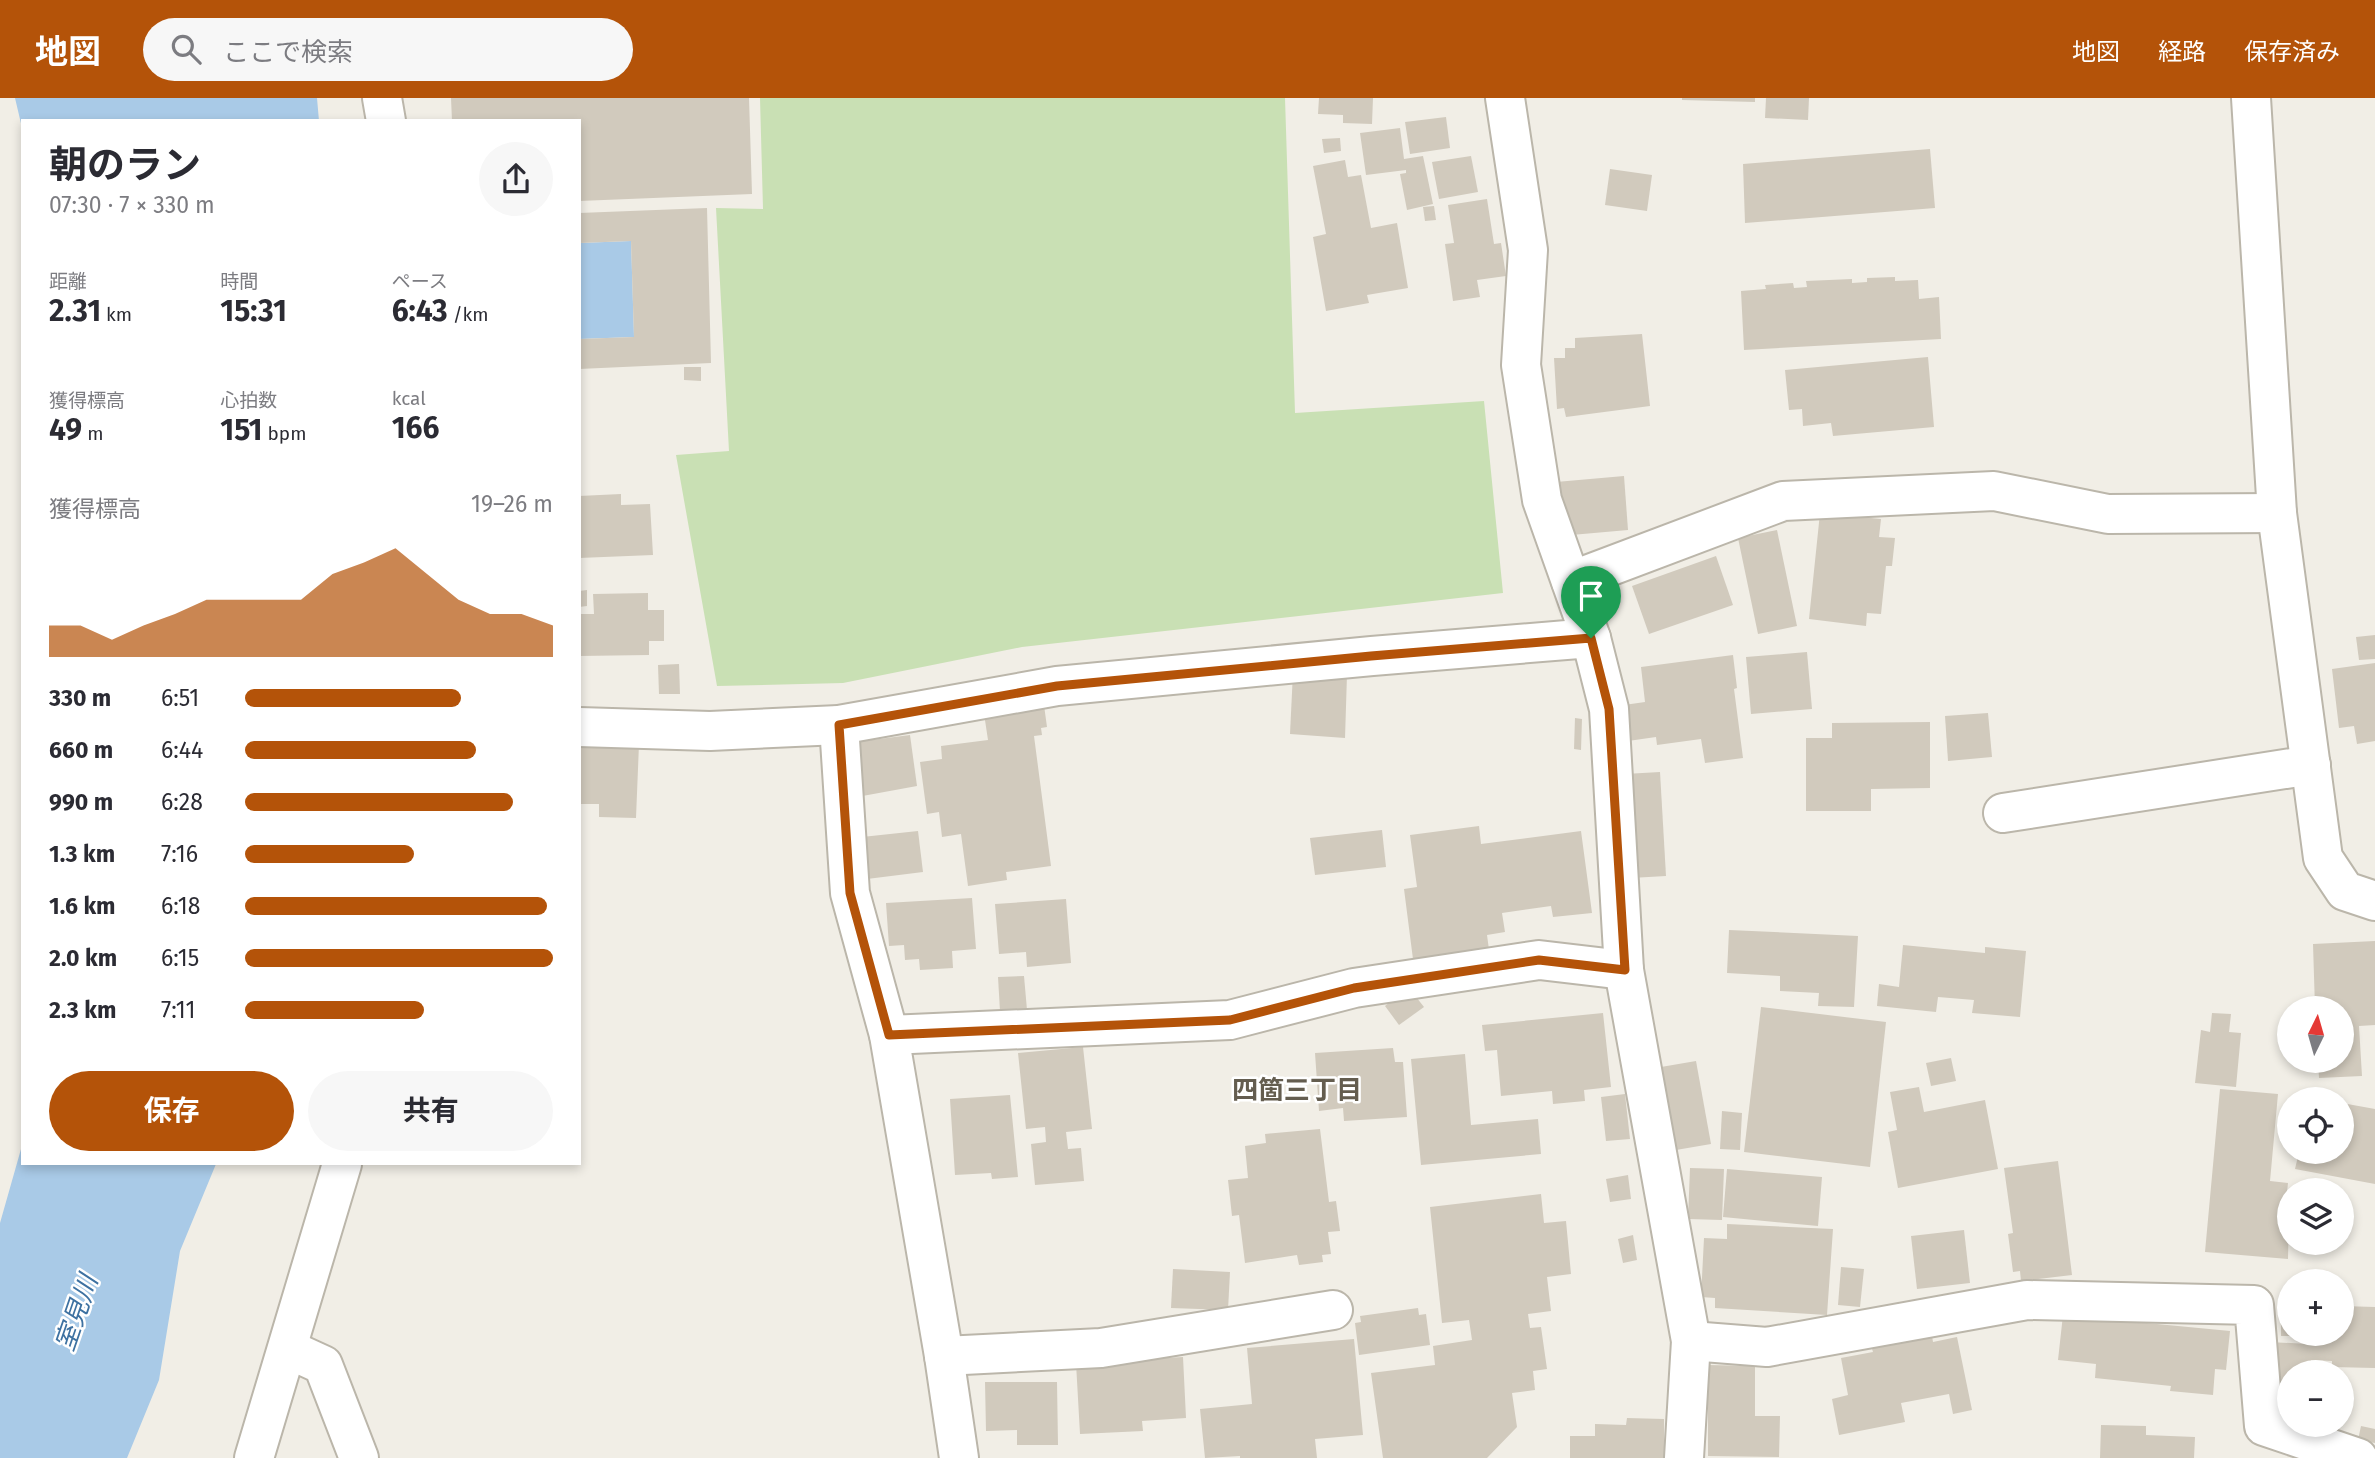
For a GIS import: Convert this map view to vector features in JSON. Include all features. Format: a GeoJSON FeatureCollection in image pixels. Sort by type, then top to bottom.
{"type":"FeatureCollection","features":[{"type":"Feature","properties":{"kind":"street"},"geometry":{"type":"LineString","coordinates":[[382,98],[386,119]]}},
{"type":"Feature","properties":{"kind":"street"},"geometry":{"type":"LineString","coordinates":[[1505,98],[1528,250],[1521,365],[1542,500],[1591,638],[1609,709],[1625,970],[1690,1341],[1684,1458]]}},
{"type":"Feature","properties":{"kind":"street"},"geometry":{"type":"LineString","coordinates":[[2250,98],[2277,513],[2323,858],[2345,891],[2375,901]]}},
{"type":"Feature","properties":{"kind":"street"},"geometry":{"type":"LineString","coordinates":[[1571,581],[1783,501],[1994,491],[2108,514],[2277,513]]}},
{"type":"Feature","properties":{"kind":"street"},"geometry":{"type":"LineString","coordinates":[[581,727],[710,731],[839,725],[1057,686],[1385,654],[1591,638]]}},
{"type":"Feature","properties":{"kind":"street"},"geometry":{"type":"LineString","coordinates":[[839,725],[850,893],[889,1035],[959,1458]]}},
{"type":"Feature","properties":{"kind":"street"},"geometry":{"type":"LineString","coordinates":[[2003,813],[2311,765]]}},
{"type":"Feature","properties":{"kind":"street"},"geometry":{"type":"LineString","coordinates":[[889,1035],[1230,1020],[1354,988],[1539,960],[1625,970]]}},
{"type":"Feature","properties":{"kind":"street"},"geometry":{"type":"LineString","coordinates":[[254,1458],[342,1165]]}},
{"type":"Feature","properties":{"kind":"street"},"geometry":{"type":"LineString","coordinates":[[1690,1341],[1767,1347],[2027,1300],[2255,1305],[2264,1426],[2358,1458]]}},
{"type":"Feature","properties":{"kind":"street"},"geometry":{"type":"LineString","coordinates":[[944,1356],[1101,1348],[1333,1310]]}},
{"type":"Feature","properties":{"kind":"street"},"geometry":{"type":"LineString","coordinates":[[288,1349],[323,1366],[359,1458]]}},
{"type":"Feature","properties":{"kind":"green space"},"geometry":{"type":"Polygon","coordinates":[[[760,98],[1285,98],[1295,413],[1484,401],[1503,593],[1022,647],[843,683],[717,686],[676,455],[729,451],[716,208],[763,209],[760,98]]]}},
{"type":"Feature","properties":{"kind":"water"},"geometry":{"type":"Polygon","coordinates":[[[15,98],[317,98],[319,119],[21,119],[21,124],[15,98]]]}},
{"type":"Feature","properties":{"kind":"water"},"geometry":{"type":"Polygon","coordinates":[[[631,241],[634,337],[581,339],[581,243],[631,241]]]}},
{"type":"Feature","properties":{"kind":"water","name":"室見川"},"geometry":{"type":"Polygon","coordinates":[[[21,1149],[21,1165],[216,1165],[180,1251],[159,1380],[127,1458],[0,1458],[0,1223],[21,1149]]]}},
{"type":"Feature","properties":{"kind":"building"},"geometry":{"type":"Polygon","coordinates":[[[451,98],[749,98],[752,194],[581,201],[581,119],[452,119],[451,98]]]}},
{"type":"Feature","properties":{"kind":"building"},"geometry":{"type":"Polygon","coordinates":[[[1319,98],[1373,98],[1372,124],[1343,123],[1343,115],[1318,114],[1319,98]]]}},
{"type":"Feature","properties":{"kind":"building"},"geometry":{"type":"Polygon","coordinates":[[[1755,98],[1755,102],[1682,100],[1755,98]]]}},
{"type":"Feature","properties":{"kind":"building"},"geometry":{"type":"Polygon","coordinates":[[[1766,98],[1809,98],[1808,120],[1765,118],[1766,98]]]}},
{"type":"Feature","properties":{"kind":"building"},"geometry":{"type":"Polygon","coordinates":[[[1446,117],[1450,148],[1410,154],[1405,122],[1446,117]]]}},
{"type":"Feature","properties":{"kind":"building"},"geometry":{"type":"Polygon","coordinates":[[[1400,128],[1404,159],[1423,156],[1433,204],[1407,210],[1400,174],[1406,173],[1406,170],[1366,175],[1360,133],[1400,128]]]}},
{"type":"Feature","properties":{"kind":"building"},"geometry":{"type":"Polygon","coordinates":[[[1340,138],[1341,151],[1324,153],[1322,139],[1340,138]]]}},
{"type":"Feature","properties":{"kind":"building"},"geometry":{"type":"Polygon","coordinates":[[[1930,149],[1935,208],[1745,223],[1743,164],[1930,149]]]}},
{"type":"Feature","properties":{"kind":"building"},"geometry":{"type":"Polygon","coordinates":[[[1471,156],[1478,192],[1439,199],[1432,162],[1471,156]]]}},
{"type":"Feature","properties":{"kind":"building"},"geometry":{"type":"Polygon","coordinates":[[[1345,160],[1348,177],[1361,175],[1371,228],[1397,223],[1408,288],[1367,295],[1369,303],[1326,311],[1313,237],[1326,234],[1313,166],[1345,160]]]}},
{"type":"Feature","properties":{"kind":"building"},"geometry":{"type":"Polygon","coordinates":[[[1610,169],[1652,175],[1647,211],[1605,205],[1610,169]]]}},
{"type":"Feature","properties":{"kind":"building"},"geometry":{"type":"Polygon","coordinates":[[[1487,199],[1494,244],[1501,243],[1506,276],[1477,280],[1480,297],[1453,301],[1445,244],[1454,243],[1448,205],[1487,199]]]}},
{"type":"Feature","properties":{"kind":"building"},"geometry":{"type":"Polygon","coordinates":[[[1434,206],[1436,220],[1425,221],[1423,207],[1434,206]]]}},
{"type":"Feature","properties":{"kind":"building"},"geometry":{"type":"Polygon","coordinates":[[[707,208],[711,363],[581,369],[581,339],[634,337],[631,241],[581,243],[581,213],[707,208]]]}},
{"type":"Feature","properties":{"kind":"building"},"geometry":{"type":"Polygon","coordinates":[[[1895,277],[1895,281],[1918,280],[1919,299],[1939,297],[1941,339],[1744,350],[1741,291],[1766,289],[1765,285],[1793,283],[1794,288],[1807,287],[1806,281],[1852,279],[1852,283],[1867,282],[1867,278],[1895,277]]]}},
{"type":"Feature","properties":{"kind":"building"},"geometry":{"type":"Polygon","coordinates":[[[1642,334],[1650,406],[1566,417],[1564,408],[1557,409],[1554,358],[1565,358],[1565,348],[1575,348],[1575,338],[1642,334]]]}},
{"type":"Feature","properties":{"kind":"building"},"geometry":{"type":"Polygon","coordinates":[[[1928,357],[1934,427],[1833,436],[1831,423],[1803,426],[1802,409],[1789,410],[1785,370],[1928,357]]]}},
{"type":"Feature","properties":{"kind":"building"},"geometry":{"type":"Polygon","coordinates":[[[684,367],[701,367],[701,381],[684,380],[684,367]]]}},
{"type":"Feature","properties":{"kind":"building"},"geometry":{"type":"Polygon","coordinates":[[[1624,476],[1628,530],[1560,536],[1556,482],[1624,476]]]}},
{"type":"Feature","properties":{"kind":"building"},"geometry":{"type":"Polygon","coordinates":[[[621,494],[621,505],[650,504],[653,555],[581,558],[581,496],[621,494]]]}},
{"type":"Feature","properties":{"kind":"building"},"geometry":{"type":"Polygon","coordinates":[[[1820,513],[1881,519],[1879,537],[1895,538],[1892,566],[1886,566],[1881,614],[1867,613],[1866,626],[1809,619],[1820,513]]]}},
{"type":"Feature","properties":{"kind":"building"},"geometry":{"type":"Polygon","coordinates":[[[1777,530],[1797,626],[1758,634],[1738,538],[1777,530]]]}},
{"type":"Feature","properties":{"kind":"building"},"geometry":{"type":"Polygon","coordinates":[[[1716,556],[1733,605],[1649,634],[1632,586],[1716,556]]]}},
{"type":"Feature","properties":{"kind":"building"},"geometry":{"type":"Polygon","coordinates":[[[587,590],[587,606],[581,607],[581,591],[587,590]]]}},
{"type":"Feature","properties":{"kind":"building"},"geometry":{"type":"Polygon","coordinates":[[[648,593],[648,610],[664,610],[664,641],[649,641],[649,655],[581,656],[581,614],[594,614],[593,594],[648,593]]]}},
{"type":"Feature","properties":{"kind":"building"},"geometry":{"type":"Polygon","coordinates":[[[2375,635],[2375,659],[2359,660],[2356,637],[2375,635]]]}},
{"type":"Feature","properties":{"kind":"building"},"geometry":{"type":"Polygon","coordinates":[[[1807,652],[1812,709],[1751,714],[1746,657],[1807,652]]]}},
{"type":"Feature","properties":{"kind":"building"},"geometry":{"type":"Polygon","coordinates":[[[1733,655],[1737,688],[1734,689],[1743,758],[1705,763],[1701,739],[1657,745],[1656,737],[1621,742],[1617,706],[1645,702],[1641,667],[1733,655]]]}},
{"type":"Feature","properties":{"kind":"building"},"geometry":{"type":"Polygon","coordinates":[[[2375,663],[2375,741],[2357,744],[2354,726],[2339,728],[2332,669],[2375,663]]]}},
{"type":"Feature","properties":{"kind":"building"},"geometry":{"type":"Polygon","coordinates":[[[679,664],[680,694],[659,694],[658,665],[679,664]]]}},
{"type":"Feature","properties":{"kind":"building"},"geometry":{"type":"Polygon","coordinates":[[[1293,672],[1347,675],[1345,738],[1290,734],[1293,672]]]}},
{"type":"Feature","properties":{"kind":"building"},"geometry":{"type":"Polygon","coordinates":[[[1043,698],[1047,727],[1041,728],[1042,735],[1034,736],[1051,866],[1006,872],[1007,880],[968,886],[961,834],[942,837],[939,812],[927,814],[920,762],[942,759],[941,746],[988,740],[983,707],[1043,698]]]}},
{"type":"Feature","properties":{"kind":"building"},"geometry":{"type":"Polygon","coordinates":[[[1988,713],[1992,757],[1948,761],[1945,716],[1988,713]]]}},
{"type":"Feature","properties":{"kind":"building"},"geometry":{"type":"Polygon","coordinates":[[[1575,718],[1582,719],[1581,750],[1574,749],[1575,718]]]}},
{"type":"Feature","properties":{"kind":"building"},"geometry":{"type":"Polygon","coordinates":[[[1930,722],[1930,788],[1871,789],[1871,811],[1806,811],[1806,738],[1832,738],[1832,723],[1930,722]]]}},
{"type":"Feature","properties":{"kind":"building"},"geometry":{"type":"Polygon","coordinates":[[[910,735],[917,786],[857,797],[856,742],[910,735]]]}},
{"type":"Feature","properties":{"kind":"building"},"geometry":{"type":"Polygon","coordinates":[[[581,742],[639,744],[636,818],[599,817],[599,804],[581,804],[581,742]]]}},
{"type":"Feature","properties":{"kind":"building"},"geometry":{"type":"Polygon","coordinates":[[[1660,772],[1666,876],[1631,878],[1625,774],[1660,772]]]}},
{"type":"Feature","properties":{"kind":"building"},"geometry":{"type":"Polygon","coordinates":[[[1479,826],[1481,844],[1581,831],[1592,913],[1553,917],[1551,906],[1502,913],[1505,932],[1487,935],[1490,957],[1414,967],[1404,889],[1417,887],[1410,835],[1479,826]]]}},
{"type":"Feature","properties":{"kind":"building"},"geometry":{"type":"Polygon","coordinates":[[[1382,830],[1386,867],[1315,875],[1310,838],[1382,830]]]}},
{"type":"Feature","properties":{"kind":"building"},"geometry":{"type":"Polygon","coordinates":[[[918,831],[923,872],[867,879],[862,837],[918,831]]]}},
{"type":"Feature","properties":{"kind":"building"},"geometry":{"type":"Polygon","coordinates":[[[972,898],[976,949],[952,951],[953,968],[920,970],[919,959],[905,960],[904,945],[889,946],[886,903],[972,898]]]}},
{"type":"Feature","properties":{"kind":"building"},"geometry":{"type":"Polygon","coordinates":[[[1066,899],[1071,963],[1027,967],[1026,952],[999,954],[995,904],[1066,899]]]}},
{"type":"Feature","properties":{"kind":"building"},"geometry":{"type":"Polygon","coordinates":[[[1729,930],[1858,936],[1854,1007],[1818,1006],[1819,993],[1780,991],[1780,976],[1727,973],[1729,930]]]}},
{"type":"Feature","properties":{"kind":"building"},"geometry":{"type":"Polygon","coordinates":[[[2375,941],[2375,1025],[2359,1026],[2362,1076],[2319,1078],[2319,1073],[2354,1073],[2354,996],[2315,996],[2313,944],[2375,941]]]}},
{"type":"Feature","properties":{"kind":"building"},"geometry":{"type":"Polygon","coordinates":[[[1903,945],[1985,953],[1985,947],[2026,951],[2020,1017],[1972,1013],[1974,1000],[1938,997],[1936,1012],[1877,1006],[1879,984],[1899,987],[1903,945]]]}},
{"type":"Feature","properties":{"kind":"building"},"geometry":{"type":"Polygon","coordinates":[[[1024,976],[1027,1010],[1000,1011],[998,977],[1024,976]]]}},
{"type":"Feature","properties":{"kind":"building"},"geometry":{"type":"Polygon","coordinates":[[[1409,988],[1424,1007],[1399,1025],[1385,1006],[1409,988]]]}},
{"type":"Feature","properties":{"kind":"building"},"geometry":{"type":"Polygon","coordinates":[[[1761,1007],[1886,1022],[1870,1167],[1744,1152],[1761,1007]]]}},
{"type":"Feature","properties":{"kind":"building"},"geometry":{"type":"Polygon","coordinates":[[[1603,1013],[1611,1087],[1584,1090],[1585,1101],[1553,1104],[1552,1091],[1501,1096],[1497,1050],[1485,1051],[1482,1025],[1603,1013]]]}},
{"type":"Feature","properties":{"kind":"building"},"geometry":{"type":"Polygon","coordinates":[[[2212,1013],[2231,1014],[2229,1032],[2241,1033],[2236,1087],[2195,1083],[2201,1030],[2210,1032],[2212,1013]]]}},
{"type":"Feature","properties":{"kind":"building"},"geometry":{"type":"Polygon","coordinates":[[[1083,1047],[1092,1129],[1066,1132],[1068,1149],[1081,1148],[1084,1181],[1035,1185],[1031,1144],[1046,1142],[1045,1127],[1026,1129],[1018,1053],[1083,1047]]]}},
{"type":"Feature","properties":{"kind":"building"},"geometry":{"type":"Polygon","coordinates":[[[1393,1048],[1395,1062],[1403,1062],[1407,1117],[1344,1121],[1343,1108],[1319,1111],[1315,1053],[1393,1048]]]}},
{"type":"Feature","properties":{"kind":"building"},"geometry":{"type":"Polygon","coordinates":[[[1465,1054],[1471,1125],[1538,1119],[1541,1154],[1421,1165],[1411,1059],[1465,1054]]]}},
{"type":"Feature","properties":{"kind":"building"},"geometry":{"type":"Polygon","coordinates":[[[1951,1058],[1956,1081],[1931,1086],[1926,1063],[1951,1058]]]}},
{"type":"Feature","properties":{"kind":"building"},"geometry":{"type":"Polygon","coordinates":[[[1696,1061],[1711,1144],[1676,1150],[1661,1067],[1696,1061]]]}},
{"type":"Feature","properties":{"kind":"building"},"geometry":{"type":"Polygon","coordinates":[[[1919,1087],[1924,1112],[1985,1100],[1998,1169],[1898,1188],[1888,1132],[1897,1130],[1890,1092],[1919,1087]]]}},
{"type":"Feature","properties":{"kind":"building"},"geometry":{"type":"Polygon","coordinates":[[[2220,1089],[2277,1094],[2270,1181],[2277,1182],[2277,1255],[2288,1255],[2288,1259],[2205,1252],[2220,1089]]]}},
{"type":"Feature","properties":{"kind":"building"},"geometry":{"type":"Polygon","coordinates":[[[1625,1094],[1630,1139],[1606,1141],[1601,1097],[1625,1094]]]}},
{"type":"Feature","properties":{"kind":"building"},"geometry":{"type":"Polygon","coordinates":[[[1010,1095],[1018,1177],[992,1179],[991,1173],[955,1175],[950,1099],[1010,1095]]]}},
{"type":"Feature","properties":{"kind":"building"},"geometry":{"type":"Polygon","coordinates":[[[2354,1105],[2375,1109],[2375,1184],[2295,1169],[2296,1164],[2354,1164],[2354,1105]]]}},
{"type":"Feature","properties":{"kind":"building"},"geometry":{"type":"Polygon","coordinates":[[[1722,1111],[1742,1113],[1740,1150],[1720,1149],[1722,1111]]]}},
{"type":"Feature","properties":{"kind":"building"},"geometry":{"type":"Polygon","coordinates":[[[1320,1129],[1329,1202],[1336,1201],[1340,1231],[1328,1232],[1331,1254],[1322,1255],[1323,1262],[1299,1265],[1297,1255],[1245,1263],[1239,1215],[1232,1216],[1228,1180],[1248,1178],[1245,1146],[1266,1143],[1265,1134],[1320,1129]]]}},
{"type":"Feature","properties":{"kind":"building"},"geometry":{"type":"Polygon","coordinates":[[[2058,1161],[2072,1275],[2021,1281],[2020,1271],[2013,1272],[2008,1234],[2013,1233],[2004,1168],[2058,1161]]]}},
{"type":"Feature","properties":{"kind":"building"},"geometry":{"type":"Polygon","coordinates":[[[1690,1168],[1724,1169],[1722,1220],[1688,1219],[1690,1168]]]}},
{"type":"Feature","properties":{"kind":"building"},"geometry":{"type":"Polygon","coordinates":[[[1727,1169],[1822,1177],[1818,1226],[1723,1217],[1727,1169]]]}},
{"type":"Feature","properties":{"kind":"building"},"geometry":{"type":"Polygon","coordinates":[[[1628,1175],[1631,1199],[1610,1202],[1606,1179],[1628,1175]]]}},
{"type":"Feature","properties":{"kind":"building"},"geometry":{"type":"Polygon","coordinates":[[[1541,1194],[1544,1223],[1566,1221],[1571,1274],[1547,1277],[1551,1311],[1528,1314],[1530,1328],[1541,1327],[1547,1369],[1533,1371],[1535,1390],[1512,1393],[1517,1427],[1487,1458],[1383,1458],[1371,1373],[1435,1365],[1433,1346],[1472,1340],[1469,1320],[1442,1323],[1430,1207],[1541,1194]]]}},
{"type":"Feature","properties":{"kind":"building"},"geometry":{"type":"Polygon","coordinates":[[[1727,1224],[1833,1229],[1827,1315],[1715,1308],[1715,1298],[1701,1297],[1704,1238],[1727,1239],[1727,1224]]]}},
{"type":"Feature","properties":{"kind":"building"},"geometry":{"type":"Polygon","coordinates":[[[1964,1230],[1970,1283],[1917,1289],[1911,1236],[1964,1230]]]}},
{"type":"Feature","properties":{"kind":"building"},"geometry":{"type":"Polygon","coordinates":[[[1633,1235],[1637,1260],[1623,1263],[1618,1239],[1633,1235]]]}},
{"type":"Feature","properties":{"kind":"building"},"geometry":{"type":"Polygon","coordinates":[[[1841,1267],[1864,1269],[1860,1307],[1838,1305],[1841,1267]]]}},
{"type":"Feature","properties":{"kind":"building"},"geometry":{"type":"Polygon","coordinates":[[[1173,1269],[1230,1272],[1228,1310],[1171,1308],[1173,1269]]]}},
{"type":"Feature","properties":{"kind":"building"},"geometry":{"type":"Polygon","coordinates":[[[2354,1306],[2375,1307],[2375,1368],[2354,1368],[2354,1360],[2277,1360],[2277,1391],[2267,1391],[2269,1342],[2277,1342],[2277,1346],[2354,1346],[2354,1306]]]}},
{"type":"Feature","properties":{"kind":"building"},"geometry":{"type":"Polygon","coordinates":[[[1418,1308],[1419,1315],[1426,1314],[1430,1345],[1359,1355],[1355,1323],[1361,1322],[1360,1316],[1418,1308]]]}},
{"type":"Feature","properties":{"kind":"building"},"geometry":{"type":"Polygon","coordinates":[[[2063,1315],[2230,1331],[2226,1370],[2215,1369],[2213,1395],[2170,1391],[2171,1386],[2095,1378],[2096,1364],[2058,1360],[2063,1315]]]}},
{"type":"Feature","properties":{"kind":"building"},"geometry":{"type":"Polygon","coordinates":[[[1931,1330],[1933,1342],[1957,1337],[1972,1410],[1953,1414],[1949,1394],[1901,1403],[1905,1422],[1839,1435],[1832,1399],[1848,1395],[1841,1358],[1873,1352],[1870,1342],[1931,1330]]]}},
{"type":"Feature","properties":{"kind":"building"},"geometry":{"type":"Polygon","coordinates":[[[1354,1339],[1363,1435],[1315,1439],[1317,1458],[1205,1458],[1200,1409],[1252,1404],[1247,1348],[1354,1339]]]}},
{"type":"Feature","properties":{"kind":"building"},"geometry":{"type":"Polygon","coordinates":[[[1183,1357],[1186,1418],[1142,1421],[1143,1431],[1080,1434],[1076,1363],[1183,1357]]]}},
{"type":"Feature","properties":{"kind":"building"},"geometry":{"type":"Polygon","coordinates":[[[1708,1365],[1755,1366],[1755,1416],[1780,1416],[1779,1457],[1708,1456],[1708,1365]]]}},
{"type":"Feature","properties":{"kind":"building"},"geometry":{"type":"Polygon","coordinates":[[[985,1382],[1057,1382],[1058,1445],[1017,1445],[1017,1430],[986,1431],[985,1382]]]}},
{"type":"Feature","properties":{"kind":"building"},"geometry":{"type":"Polygon","coordinates":[[[1627,1418],[1664,1419],[1664,1458],[1570,1458],[1570,1436],[1595,1436],[1595,1424],[1626,1425],[1627,1418]]]}},
{"type":"Feature","properties":{"kind":"building"},"geometry":{"type":"Polygon","coordinates":[[[2101,1425],[2146,1426],[2146,1435],[2195,1437],[2194,1458],[2100,1458],[2101,1425]]]}},
{"type":"Feature","properties":{"kind":"building"},"geometry":{"type":"Polygon","coordinates":[[[2361,1426],[2375,1429],[2375,1443],[2358,1440],[2361,1426]]]}},
{"type":"Feature","properties":{"kind":"district","name":"四箇三丁目"},"geometry":{"type":"Point","coordinates":[1297,1090]}},
{"type":"Feature","properties":{"kind":"route"},"geometry":{"type":"LineString","coordinates":[[1591,638],[1609,709],[1625,970],[1539,960],[1354,988],[1230,1020],[889,1035],[850,893],[839,725],[1057,686],[1591,638]]}}]}
